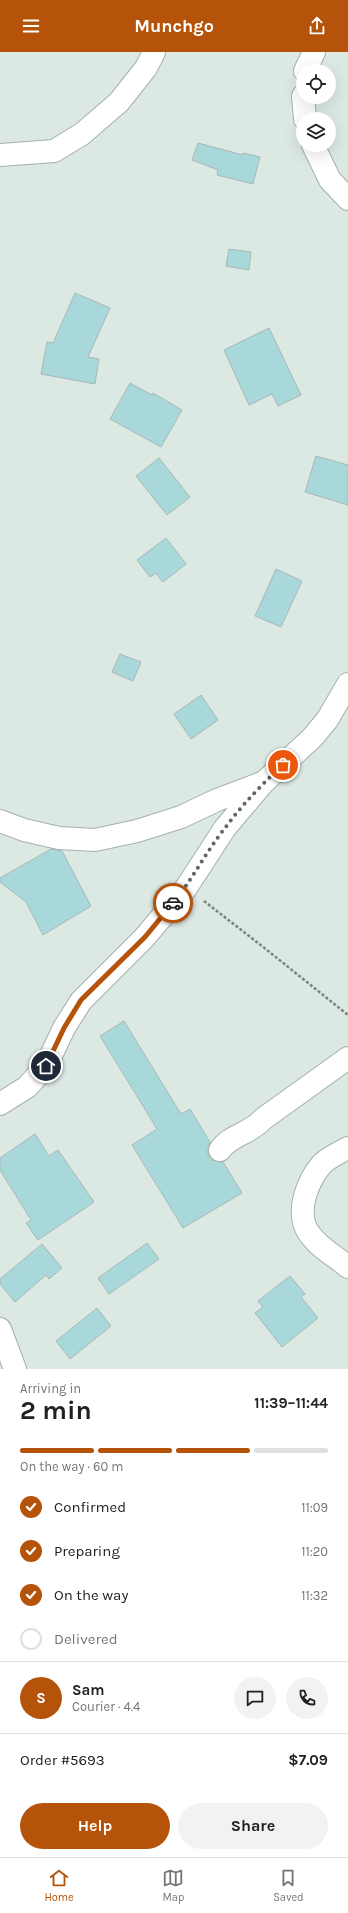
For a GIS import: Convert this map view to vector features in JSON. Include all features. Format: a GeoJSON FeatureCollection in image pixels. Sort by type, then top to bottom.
{"type":"FeatureCollection","features":[{"type":"Feature","properties":{"kind":"street"},"geometry":{"type":"LineString","coordinates":[[0,155],[54,151],[82,134],[119,102],[146,68],[154,52]]}},
{"type":"Feature","properties":{"kind":"street"},"geometry":{"type":"LineString","coordinates":[[308,64],[314,52]]}},
{"type":"Feature","properties":{"kind":"street"},"geometry":{"type":"LineString","coordinates":[[316,152],[330,180],[348,199]]}},
{"type":"Feature","properties":{"kind":"street"},"geometry":{"type":"LineString","coordinates":[[0,1104],[27,1087],[46,1066],[64,1028],[81,1000],[145,937],[186,888],[225,828],[263,783],[312,738],[327,720],[348,684]]}},
{"type":"Feature","properties":{"kind":"street"},"geometry":{"type":"LineString","coordinates":[[0,821],[24,830],[59,838],[94,840],[137,831],[181,817],[217,800],[263,783]]}},
{"type":"Feature","properties":{"kind":"street"},"geometry":{"type":"LineString","coordinates":[[220,1150],[225,1143],[255,1128],[263,1119],[348,1058]]}},
{"type":"Feature","properties":{"kind":"street"},"geometry":{"type":"LineString","coordinates":[[348,1148],[322,1164],[310,1182],[303,1202],[303,1216],[307,1230],[319,1244],[348,1267]]}},
{"type":"Feature","properties":{"kind":"street"},"geometry":{"type":"LineString","coordinates":[[0,1329],[15,1369]]}},
{"type":"Feature","properties":{"kind":"path"},"geometry":{"type":"LineString","coordinates":[[186,888],[348,1015]]}},
{"type":"Feature","properties":{"kind":"building"},"geometry":{"type":"Polygon","coordinates":[[[198,143],[243,155],[243,153],[260,157],[253,184],[217,175],[218,170],[192,160],[198,143]]]}},
{"type":"Feature","properties":{"kind":"building"},"geometry":{"type":"Polygon","coordinates":[[[229,249],[251,252],[249,270],[226,266],[229,249]]]}},
{"type":"Feature","properties":{"kind":"building"},"geometry":{"type":"Polygon","coordinates":[[[75,293],[110,308],[88,357],[99,359],[95,384],[41,374],[47,342],[53,343],[75,293]]]}},
{"type":"Feature","properties":{"kind":"building"},"geometry":{"type":"Polygon","coordinates":[[[269,328],[301,395],[278,406],[272,394],[249,405],[224,350],[269,328]]]}},
{"type":"Feature","properties":{"kind":"building"},"geometry":{"type":"Polygon","coordinates":[[[130,383],[152,395],[153,393],[182,410],[161,447],[110,419],[130,383]]]}},
{"type":"Feature","properties":{"kind":"building"},"geometry":{"type":"Polygon","coordinates":[[[316,456],[348,465],[348,505],[305,492],[316,456]]]}},
{"type":"Feature","properties":{"kind":"building"},"geometry":{"type":"Polygon","coordinates":[[[159,458],[190,497],[167,515],[136,476],[159,458]]]}},
{"type":"Feature","properties":{"kind":"building"},"geometry":{"type":"Polygon","coordinates":[[[166,538],[186,564],[163,582],[156,573],[150,577],[137,560],[166,538]]]}},
{"type":"Feature","properties":{"kind":"building"},"geometry":{"type":"Polygon","coordinates":[[[276,569],[302,581],[281,627],[255,616],[276,569]]]}},
{"type":"Feature","properties":{"kind":"building"},"geometry":{"type":"Polygon","coordinates":[[[120,654],[141,662],[133,681],[112,672],[120,654]]]}},
{"type":"Feature","properties":{"kind":"building"},"geometry":{"type":"Polygon","coordinates":[[[201,695],[218,720],[191,739],[174,714],[201,695]]]}},
{"type":"Feature","properties":{"kind":"building"},"geometry":{"type":"Polygon","coordinates":[[[51,849],[62,851],[91,906],[43,935],[26,902],[0,882],[0,878],[51,849]]]}},
{"type":"Feature","properties":{"kind":"building"},"geometry":{"type":"Polygon","coordinates":[[[124,1021],[181,1114],[190,1109],[210,1142],[208,1155],[212,1160],[223,1162],[242,1193],[183,1228],[132,1145],[157,1129],[100,1036],[124,1021]]]}},
{"type":"Feature","properties":{"kind":"building"},"geometry":{"type":"Polygon","coordinates":[[[35,1134],[49,1156],[58,1150],[94,1202],[38,1240],[26,1223],[31,1220],[0,1170],[0,1158],[35,1134]]]}},
{"type":"Feature","properties":{"kind":"building"},"geometry":{"type":"Polygon","coordinates":[[[147,1243],[159,1259],[109,1294],[98,1278],[147,1243]]]}},
{"type":"Feature","properties":{"kind":"building"},"geometry":{"type":"Polygon","coordinates":[[[42,1244],[62,1268],[49,1279],[46,1275],[15,1302],[0,1284],[0,1279],[42,1244]]]}},
{"type":"Feature","properties":{"kind":"building"},"geometry":{"type":"Polygon","coordinates":[[[290,1276],[305,1294],[301,1297],[318,1318],[282,1347],[255,1313],[263,1307],[258,1301],[290,1276]]]}},
{"type":"Feature","properties":{"kind":"building"},"geometry":{"type":"Polygon","coordinates":[[[97,1308],[111,1326],[70,1359],[56,1341],[97,1308]]]}},
{"type":"Feature","properties":{"kind":"way so far"},"geometry":{"type":"LineString","coordinates":[[173,903],[186,888],[225,828],[263,783],[283,765]]}},
{"type":"Feature","properties":{"kind":"route"},"geometry":{"type":"LineString","coordinates":[[46,1066],[55,1050],[64,1028],[81,1000],[145,937],[173,903]]}}]}
